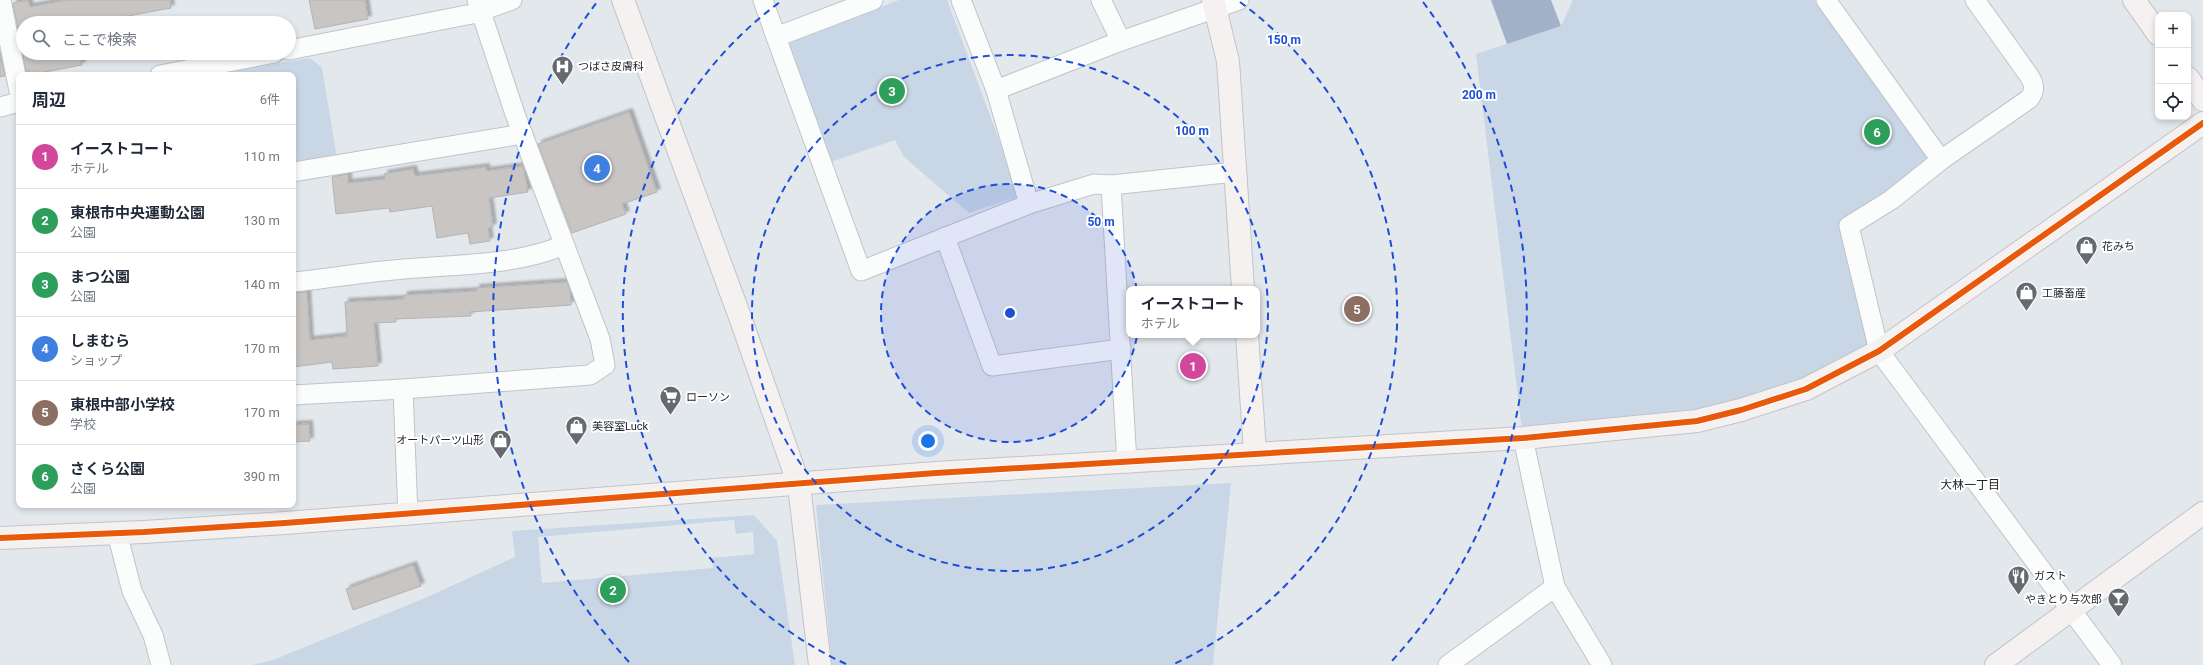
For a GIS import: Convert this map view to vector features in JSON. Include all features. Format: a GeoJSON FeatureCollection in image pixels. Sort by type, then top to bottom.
{"type":"FeatureCollection","features":[{"type":"Feature","properties":{"kind":"street"},"geometry":{"type":"LineString","coordinates":[[1,0],[16,76]]}},
{"type":"Feature","properties":{"kind":"street"},"geometry":{"type":"LineString","coordinates":[[296,48],[479,5],[512,0]]}},
{"type":"Feature","properties":{"kind":"street"},"geometry":{"type":"LineString","coordinates":[[623,0],[740,317],[799,485],[820,665]]}},
{"type":"Feature","properties":{"kind":"street"},"geometry":{"type":"LineString","coordinates":[[763,0],[861,270],[1029,204],[1094,184],[1111,185],[1235,172]]}},
{"type":"Feature","properties":{"kind":"street"},"geometry":{"type":"LineString","coordinates":[[776,37],[873,0]]}},
{"type":"Feature","properties":{"kind":"street"},"geometry":{"type":"LineString","coordinates":[[961,0],[996,90],[1029,204]]}},
{"type":"Feature","properties":{"kind":"street"},"geometry":{"type":"LineString","coordinates":[[1101,0],[1122,40]]}},
{"type":"Feature","properties":{"kind":"street"},"geometry":{"type":"LineString","coordinates":[[996,90],[1214,4],[1239,0]]}},
{"type":"Feature","properties":{"kind":"street"},"geometry":{"type":"LineString","coordinates":[[1826,0],[1941,160]]}},
{"type":"Feature","properties":{"kind":"street"},"geometry":{"type":"LineString","coordinates":[[1975,0],[2030,77],[2034,84],[2034,92],[2028,99],[1941,160],[1891,200],[1849,226],[1879,351],[2112,665]]}},
{"type":"Feature","properties":{"kind":"street"},"geometry":{"type":"LineString","coordinates":[[2134,0],[2155,30]]}},
{"type":"Feature","properties":{"kind":"street"},"geometry":{"type":"LineString","coordinates":[[1214,4],[1228,61],[1243,286]]}},
{"type":"Feature","properties":{"kind":"street"},"geometry":{"type":"LineString","coordinates":[[296,395],[403,389],[590,374],[605,364],[600,339],[523,134],[479,5]]}},
{"type":"Feature","properties":{"kind":"street"},"geometry":{"type":"LineString","coordinates":[[176,72],[238,60]]}},
{"type":"Feature","properties":{"kind":"street"},"geometry":{"type":"LineString","coordinates":[[2191,82],[2203,100]]}},
{"type":"Feature","properties":{"kind":"street"},"geometry":{"type":"LineString","coordinates":[[0,107],[16,103]]}},
{"type":"Feature","properties":{"kind":"street"},"geometry":{"type":"LineString","coordinates":[[0,538],[117,533],[408,515],[936,473],[1127,463],[1256,452],[1523,438],[1697,421],[1741,410],[1806,389],[1879,351],[2203,123]]}},
{"type":"Feature","properties":{"kind":"street"},"geometry":{"type":"LineString","coordinates":[[296,172],[523,134]]}},
{"type":"Feature","properties":{"kind":"street"},"geometry":{"type":"LineString","coordinates":[[1111,185],[1127,463]]}},
{"type":"Feature","properties":{"kind":"street"},"geometry":{"type":"LineString","coordinates":[[945,237],[992,366],[1120,349]]}},
{"type":"Feature","properties":{"kind":"street"},"geometry":{"type":"LineString","coordinates":[[296,282],[392,270],[499,261],[552,250],[564,245]]}},
{"type":"Feature","properties":{"kind":"street"},"geometry":{"type":"LineString","coordinates":[[1247,338],[1256,452]]}},
{"type":"Feature","properties":{"kind":"street"},"geometry":{"type":"LineString","coordinates":[[403,389],[408,515]]}},
{"type":"Feature","properties":{"kind":"street"},"geometry":{"type":"LineString","coordinates":[[1523,438],[1555,587],[1602,665]]}},
{"type":"Feature","properties":{"kind":"street"},"geometry":{"type":"LineString","coordinates":[[1996,665],[2071,608],[2203,512]]}},
{"type":"Feature","properties":{"kind":"street"},"geometry":{"type":"LineString","coordinates":[[117,533],[132,591],[153,635],[161,665]]}},
{"type":"Feature","properties":{"kind":"street"},"geometry":{"type":"LineString","coordinates":[[1448,665],[1555,587]]}},
{"type":"Feature","properties":{"kind":"shaded area"},"geometry":{"type":"Polygon","coordinates":[[[899,0],[947,0],[1020,196],[969,213],[904,157],[895,140],[828,163],[784,43],[899,0]]]}},
{"type":"Feature","properties":{"kind":"shaded area"},"geometry":{"type":"Polygon","coordinates":[[[1491,0],[1551,0],[1561,26],[1507,44],[1491,0]]]}},
{"type":"Feature","properties":{"kind":"shaded area"},"geometry":{"type":"Polygon","coordinates":[[[1573,0],[1826,0],[1941,160],[1849,226],[1879,351],[1741,410],[1523,438],[1476,54],[1561,26],[1573,0]]]}},
{"type":"Feature","properties":{"kind":"shaded area"},"geometry":{"type":"Polygon","coordinates":[[[310,58],[322,68],[337,158],[296,165],[296,72],[224,72],[310,58]]]}},
{"type":"Feature","properties":{"kind":"shaded area"},"geometry":{"type":"Polygon","coordinates":[[[1231,483],[1213,665],[832,665],[816,505],[1231,483]]]}},
{"type":"Feature","properties":{"kind":"shaded area"},"geometry":{"type":"Polygon","coordinates":[[[754,515],[777,541],[795,665],[252,665],[273,660],[425,598],[515,557],[512,531],[754,515]],[[734,520],[538,537],[542,583],[713,568],[712,558],[754,554],[753,532],[736,534],[734,520]]]}},
{"type":"Feature","properties":{"kind":"building"},"geometry":{"type":"Polygon","coordinates":[[[28,0],[30,7],[66,0],[170,0],[171,8],[128,16],[16,16],[16,19],[13,3],[28,0]]]}},
{"type":"Feature","properties":{"kind":"building"},"geometry":{"type":"Polygon","coordinates":[[[309,0],[365,0],[368,19],[315,29],[309,0]]]}},
{"type":"Feature","properties":{"kind":"building"},"geometry":{"type":"Polygon","coordinates":[[[0,52],[5,76],[0,77],[0,52]]]}},
{"type":"Feature","properties":{"kind":"building"},"geometry":{"type":"Polygon","coordinates":[[[24,60],[81,60],[82,65],[45,72],[26,72],[24,60]]]}},
{"type":"Feature","properties":{"kind":"building"},"geometry":{"type":"Polygon","coordinates":[[[629,112],[657,192],[622,204],[626,214],[572,233],[538,144],[629,112]]]}},
{"type":"Feature","properties":{"kind":"building"},"geometry":{"type":"Polygon","coordinates":[[[523,166],[528,192],[489,198],[493,227],[488,228],[490,241],[470,244],[468,233],[437,238],[432,206],[390,212],[389,208],[336,214],[332,177],[348,174],[348,183],[385,179],[384,174],[413,169],[415,176],[486,167],[486,171],[523,166]]]}},
{"type":"Feature","properties":{"kind":"building"},"geometry":{"type":"Polygon","coordinates":[[[567,282],[570,290],[571,305],[470,312],[471,316],[395,319],[396,322],[374,323],[378,366],[333,369],[332,362],[296,367],[296,293],[307,292],[310,340],[347,336],[345,302],[404,299],[404,295],[477,291],[476,288],[567,282]]]}},
{"type":"Feature","properties":{"kind":"building"},"geometry":{"type":"Polygon","coordinates":[[[309,424],[310,441],[296,442],[296,425],[309,424]]]}},
{"type":"Feature","properties":{"kind":"building"},"geometry":{"type":"Polygon","coordinates":[[[413,565],[421,586],[353,610],[346,589],[413,565]]]}},
{"type":"Feature","properties":{"kind":"cycle path"},"geometry":{"type":"LineString","coordinates":[[0,538],[144,532],[285,523],[936,473],[1523,438],[1697,421],[1741,410],[1806,389],[1879,351],[2203,123]]}},
{"type":"Feature","properties":{"kind":"place","name":"つばさ皮膚科"},"geometry":{"type":"Point","coordinates":[563,86]}},
{"type":"Feature","properties":{"kind":"place","name":"まつ公園"},"geometry":{"type":"Point","coordinates":[892,91]}},
{"type":"Feature","properties":{"kind":"place","name":"さくら公園"},"geometry":{"type":"Point","coordinates":[1877,132]}},
{"type":"Feature","properties":{"kind":"place","name":"しまむら"},"geometry":{"type":"Point","coordinates":[597,168]}},
{"type":"Feature","properties":{"kind":"place","name":"花みち"},"geometry":{"type":"Point","coordinates":[2086,266]}},
{"type":"Feature","properties":{"kind":"place","name":"東根中部小学校"},"geometry":{"type":"Point","coordinates":[1357,309]}},
{"type":"Feature","properties":{"kind":"place","name":"工藤畜産"},"geometry":{"type":"Point","coordinates":[2027,312]}},
{"type":"Feature","properties":{"kind":"place","name":"イーストコート"},"geometry":{"type":"Point","coordinates":[1193,366]}},
{"type":"Feature","properties":{"kind":"place","name":"ローソン"},"geometry":{"type":"Point","coordinates":[671,416]}},
{"type":"Feature","properties":{"kind":"place","name":"美容室Luck"},"geometry":{"type":"Point","coordinates":[577,446]}},
{"type":"Feature","properties":{"kind":"place","name":"オートパーツ山形"},"geometry":{"type":"Point","coordinates":[500,460]}},
{"type":"Feature","properties":{"kind":"place","name":"東根市中央運動公園"},"geometry":{"type":"Point","coordinates":[613,590]}},
{"type":"Feature","properties":{"kind":"place","name":"ガスト"},"geometry":{"type":"Point","coordinates":[2019,596]}},
{"type":"Feature","properties":{"kind":"place","name":"やきとり与次郎"},"geometry":{"type":"Point","coordinates":[2118,618]}},
{"type":"Feature","properties":{"kind":"district","name":"大林一丁目"},"geometry":{"type":"Point","coordinates":[1970,485]}}]}
